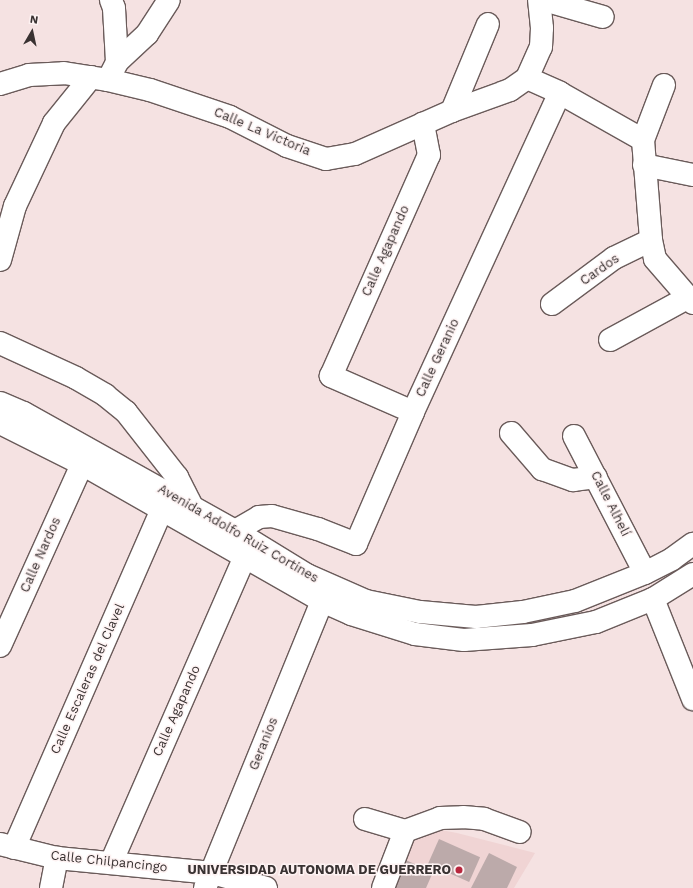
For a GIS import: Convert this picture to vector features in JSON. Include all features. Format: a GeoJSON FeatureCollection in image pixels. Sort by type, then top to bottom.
{"type":"FeatureCollection","features":[{"type":"Feature","properties":{"kind":"street"},"geometry":{"type":"LineString","coordinates":[[105,73],[114,8],[111,0]]}},
{"type":"Feature","properties":{"kind":"street"},"geometry":{"type":"LineString","coordinates":[[0,260],[15,206],[54,123],[147,34],[169,0]]}},
{"type":"Feature","properties":{"kind":"street"},"geometry":{"type":"LineString","coordinates":[[539,0],[542,28],[541,47],[527,78],[560,93],[643,140]]}},
{"type":"Feature","properties":{"kind":"street"},"geometry":{"type":"LineString","coordinates":[[544,0],[603,17]]}},
{"type":"Feature","properties":{"kind":"street"},"geometry":{"type":"LineString","coordinates":[[452,111],[488,24]]}},
{"type":"Feature","properties":{"kind":"street","name":"Calle La Victoria"},"geometry":{"type":"LineString","coordinates":[[0,84],[29,75],[105,73],[230,117],[287,146],[326,159],[355,154],[452,111],[510,90],[527,78]]}},
{"type":"Feature","properties":{"kind":"street"},"geometry":{"type":"LineString","coordinates":[[610,340],[690,301],[655,259],[651,240],[643,140],[664,85]]}},
{"type":"Feature","properties":{"kind":"street","name":"Calle Geranio"},"geometry":{"type":"LineString","coordinates":[[235,545],[259,517],[272,516],[318,529],[356,544],[413,412],[560,93]]}},
{"type":"Feature","properties":{"kind":"street","name":"Calle Agapando"},"geometry":{"type":"LineString","coordinates":[[413,412],[331,376],[429,155],[423,124]]}},
{"type":"Feature","properties":{"kind":"street"},"geometry":{"type":"LineString","coordinates":[[644,165],[693,175]]}},
{"type":"Feature","properties":{"kind":"street","name":"Cardos"},"geometry":{"type":"LineString","coordinates":[[552,304],[614,258],[651,240]]}},
{"type":"Feature","properties":{"kind":"street"},"geometry":{"type":"LineString","coordinates":[[0,343],[76,378],[105,395],[126,412],[177,478],[192,506]]}},
{"type":"Feature","properties":{"kind":"street","name":"Avenida Adolfo Ruiz Cortines"},"geometry":{"type":"LineString","coordinates":[[0,403],[24,413],[192,506],[235,545],[322,600],[351,614],[416,634],[464,640],[532,635],[596,622],[653,599],[693,574]]}},
{"type":"Feature","properties":{"kind":"street","name":"Avenida Adolfo Ruiz Cortines"},"geometry":{"type":"LineString","coordinates":[[0,423],[82,464],[162,510],[235,545],[366,600],[420,612],[476,617],[523,612],[575,601],[645,573],[672,559],[693,544]]}},
{"type":"Feature","properties":{"kind":"street"},"geometry":{"type":"LineString","coordinates":[[511,433],[542,469],[573,480],[596,476]]}},
{"type":"Feature","properties":{"kind":"street","name":"Calle Alhelí"},"geometry":{"type":"LineString","coordinates":[[574,436],[645,573]]}},
{"type":"Feature","properties":{"kind":"street","name":"Calle Nardos"},"geometry":{"type":"LineString","coordinates":[[0,646],[82,464]]}},
{"type":"Feature","properties":{"kind":"street","name":"Calle Escaleras del Clavel"},"geometry":{"type":"LineString","coordinates":[[7,846],[162,510]]}},
{"type":"Feature","properties":{"kind":"street","name":"Calle Agapando"},"geometry":{"type":"LineString","coordinates":[[111,863],[235,545]]}},
{"type":"Feature","properties":{"kind":"street"},"geometry":{"type":"LineString","coordinates":[[653,599],[693,699]]}},
{"type":"Feature","properties":{"kind":"street","name":"Geranios"},"geometry":{"type":"LineString","coordinates":[[208,880],[322,600]]}},
{"type":"Feature","properties":{"kind":"street"},"geometry":{"type":"LineString","coordinates":[[365,819],[405,831],[440,818],[463,816],[484,819],[520,832]]}},
{"type":"Feature","properties":{"kind":"street"},"geometry":{"type":"LineString","coordinates":[[383,888],[405,831]]}},
{"type":"Feature","properties":{"kind":"street","name":"Calle Chilpancingo"},"geometry":{"type":"LineString","coordinates":[[7,846],[57,858],[111,863],[208,880],[266,888]]}},
{"type":"Feature","properties":{"kind":"street"},"geometry":{"type":"LineString","coordinates":[[51,888],[57,858]]}},
{"type":"Feature","properties":{"kind":"shaded area","name":"UNIVERSIDAD AUTONOMA DE GUERRERO"},"geometry":{"type":"Polygon","coordinates":[[[441,830],[535,853],[514,888],[386,888],[406,838],[441,830]]]}},
{"type":"Feature","properties":{"kind":"building"},"geometry":{"type":"Polygon","coordinates":[[[439,839],[480,857],[469,882],[428,864],[439,839]]]}},
{"type":"Feature","properties":{"kind":"building"},"geometry":{"type":"Polygon","coordinates":[[[489,853],[517,867],[507,888],[471,888],[489,853]]]}},
{"type":"Feature","properties":{"kind":"building"},"geometry":{"type":"Polygon","coordinates":[[[401,858],[433,872],[426,888],[388,888],[401,858]]]}},
{"type":"Feature","properties":{"kind":"place","name":"UNIVERSIDAD AUTONOMA DE GUERRERO"},"geometry":{"type":"Point","coordinates":[459,870]}}]}
